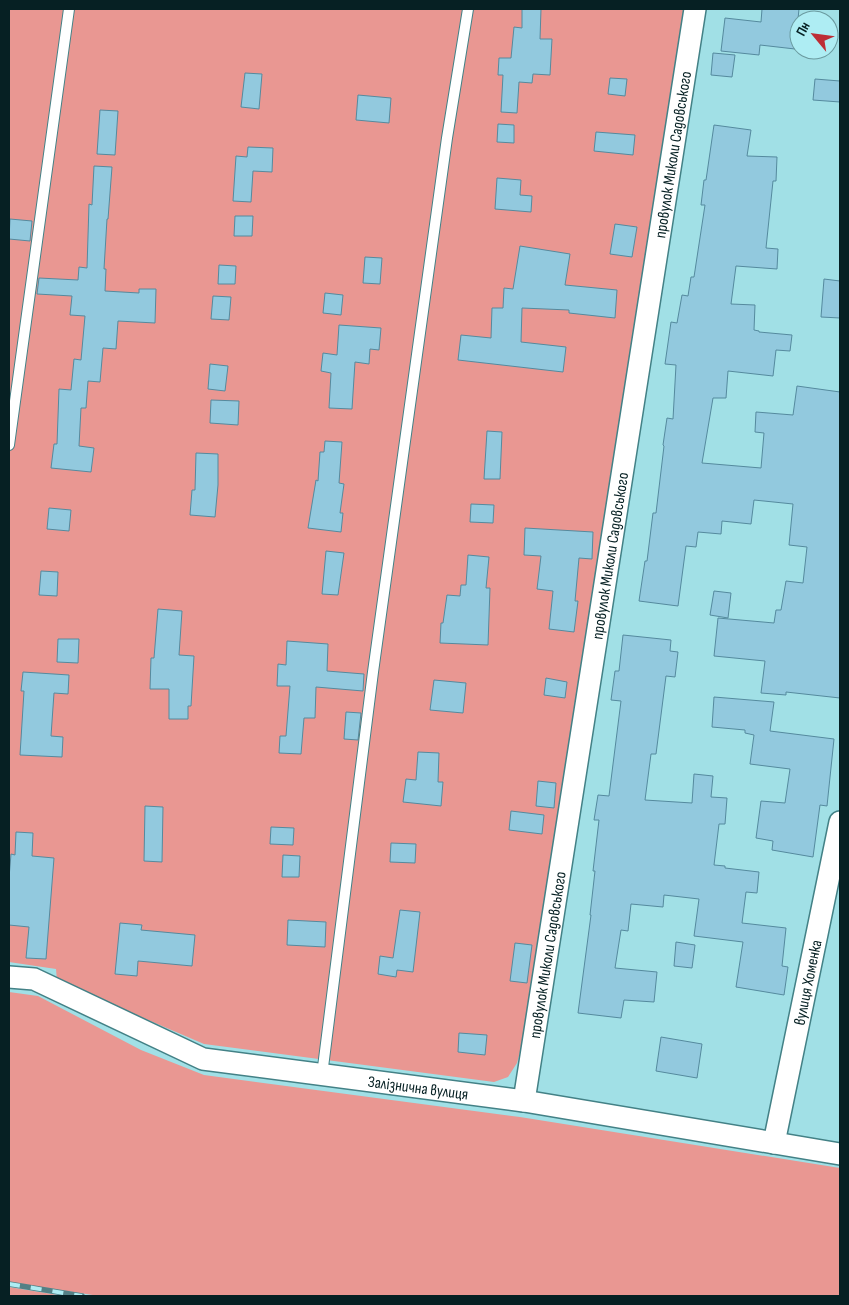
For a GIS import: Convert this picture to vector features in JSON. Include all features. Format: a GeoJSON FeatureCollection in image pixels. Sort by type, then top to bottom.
{"type":"FeatureCollection","features":[{"type":"Feature","properties":{"kind":"street","name":"провулок Миколи Садовського"},"geometry":{"type":"LineString","coordinates":[[524,1101],[695,9]]}},
{"type":"Feature","properties":{"kind":"street","name":"вулиця Хоменка"},"geometry":{"type":"LineString","coordinates":[[774,1143],[840,822]]}},
{"type":"Feature","properties":{"kind":"street","name":"Залізнична вулиця"},"geometry":{"type":"LineString","coordinates":[[9,976],[34,979],[203,1059],[524,1101],[840,1154]]}},
{"type":"Feature","properties":{"kind":"lane"},"geometry":{"type":"LineString","coordinates":[[9,444],[69,9]]}},
{"type":"Feature","properties":{"kind":"lane"},"geometry":{"type":"LineString","coordinates":[[322,1075],[375,662],[446,138],[468,9]]}},
{"type":"Feature","properties":{"kind":"shaded area"},"geometry":{"type":"Polygon","coordinates":[[[9,9],[688,9],[535,997],[517,1063],[508,1077],[494,1082],[204,1044],[57,981],[56,969],[9,962],[9,9]]]}},
{"type":"Feature","properties":{"kind":"shaded area"},"geometry":{"type":"Polygon","coordinates":[[[9,992],[38,996],[141,1050],[204,1075],[520,1117],[840,1168],[840,1296],[99,1296],[9,1282],[9,992]]]}},
{"type":"Feature","properties":{"kind":"shaded area"},"geometry":{"type":"Polygon","coordinates":[[[9,1287],[64,1296],[9,1296],[9,1287]]]}},
{"type":"Feature","properties":{"kind":"building"},"geometry":{"type":"Polygon","coordinates":[[[522,9],[541,9],[540,39],[552,39],[550,75],[533,74],[532,83],[519,82],[517,113],[501,112],[503,75],[498,75],[499,58],[511,58],[514,27],[522,28],[522,9]]]}},
{"type":"Feature","properties":{"kind":"building"},"geometry":{"type":"Polygon","coordinates":[[[762,9],[799,9],[789,10],[789,48],[760,45],[759,55],[721,51],[725,18],[761,22],[762,9]]]}},
{"type":"Feature","properties":{"kind":"building"},"geometry":{"type":"Polygon","coordinates":[[[713,53],[735,55],[732,77],[711,75],[713,53]]]}},
{"type":"Feature","properties":{"kind":"building"},"geometry":{"type":"Polygon","coordinates":[[[245,73],[262,74],[259,109],[241,107],[245,73]]]}},
{"type":"Feature","properties":{"kind":"building"},"geometry":{"type":"Polygon","coordinates":[[[610,78],[627,79],[625,96],[608,94],[610,78]]]}},
{"type":"Feature","properties":{"kind":"building"},"geometry":{"type":"Polygon","coordinates":[[[815,79],[840,81],[840,102],[813,100],[815,79]]]}},
{"type":"Feature","properties":{"kind":"building"},"geometry":{"type":"Polygon","coordinates":[[[358,95],[391,98],[389,123],[356,120],[358,95]]]}},
{"type":"Feature","properties":{"kind":"building"},"geometry":{"type":"Polygon","coordinates":[[[100,110],[118,111],[115,155],[97,154],[100,110]]]}},
{"type":"Feature","properties":{"kind":"building"},"geometry":{"type":"Polygon","coordinates":[[[498,124],[514,125],[514,143],[497,142],[498,124]]]}},
{"type":"Feature","properties":{"kind":"building"},"geometry":{"type":"Polygon","coordinates":[[[714,125],[751,130],[747,156],[777,157],[776,181],[773,181],[766,248],[778,249],[777,269],[736,266],[731,304],[755,305],[754,330],[792,335],[790,351],[776,350],[773,376],[728,371],[726,398],[713,398],[702,463],[761,468],[764,433],[755,432],[756,412],[793,415],[797,386],[840,392],[840,698],[786,692],[786,695],[761,693],[765,661],[714,656],[718,618],[774,623],[776,610],[781,610],[786,581],[803,583],[807,547],[789,545],[793,504],[754,500],[751,524],[722,521],[721,534],[698,532],[696,547],[686,546],[678,606],[639,601],[645,561],[647,561],[653,513],[656,513],[667,418],[673,419],[676,365],[665,364],[671,322],[677,323],[682,295],[688,296],[691,277],[694,277],[705,205],[701,205],[704,180],[706,180],[714,125]]]}},
{"type":"Feature","properties":{"kind":"building"},"geometry":{"type":"Polygon","coordinates":[[[596,132],[635,135],[633,155],[594,151],[596,132]]]}},
{"type":"Feature","properties":{"kind":"building"},"geometry":{"type":"Polygon","coordinates":[[[248,147],[273,148],[272,172],[253,171],[251,202],[233,201],[236,156],[247,157],[248,147]]]}},
{"type":"Feature","properties":{"kind":"building"},"geometry":{"type":"Polygon","coordinates":[[[94,166],[112,167],[104,269],[106,269],[105,291],[139,293],[139,289],[156,289],[155,323],[118,321],[116,349],[103,348],[100,382],[88,381],[86,408],[81,408],[79,446],[94,448],[91,472],[51,468],[54,444],[57,444],[59,389],[71,390],[74,359],[81,360],[85,316],[70,315],[72,296],[37,294],[39,278],[78,280],[79,267],[87,268],[89,204],[92,205],[94,166]]]}},
{"type":"Feature","properties":{"kind":"building"},"geometry":{"type":"Polygon","coordinates":[[[497,178],[521,180],[520,195],[532,196],[531,212],[495,209],[497,178]]]}},
{"type":"Feature","properties":{"kind":"building"},"geometry":{"type":"Polygon","coordinates":[[[235,216],[253,216],[252,236],[234,236],[235,216]]]}},
{"type":"Feature","properties":{"kind":"building"},"geometry":{"type":"Polygon","coordinates":[[[10,219],[32,221],[30,241],[9,239],[10,219]]]}},
{"type":"Feature","properties":{"kind":"building"},"geometry":{"type":"Polygon","coordinates":[[[615,224],[637,227],[632,257],[610,254],[615,224]]]}},
{"type":"Feature","properties":{"kind":"building"},"geometry":{"type":"Polygon","coordinates":[[[520,246],[570,254],[565,285],[617,290],[615,318],[569,313],[569,310],[522,308],[521,342],[566,347],[563,372],[458,360],[461,335],[491,338],[492,308],[503,308],[504,288],[513,289],[520,246]]]}},
{"type":"Feature","properties":{"kind":"building"},"geometry":{"type":"Polygon","coordinates":[[[365,257],[382,258],[380,284],[363,283],[365,257]]]}},
{"type":"Feature","properties":{"kind":"building"},"geometry":{"type":"Polygon","coordinates":[[[219,265],[236,266],[235,284],[218,284],[219,265]]]}},
{"type":"Feature","properties":{"kind":"building"},"geometry":{"type":"Polygon","coordinates":[[[824,279],[840,281],[840,318],[821,317],[824,279]]]}},
{"type":"Feature","properties":{"kind":"building"},"geometry":{"type":"Polygon","coordinates":[[[325,293],[343,295],[341,315],[323,313],[325,293]]]}},
{"type":"Feature","properties":{"kind":"building"},"geometry":{"type":"Polygon","coordinates":[[[213,296],[231,297],[229,320],[211,319],[213,296]]]}},
{"type":"Feature","properties":{"kind":"building"},"geometry":{"type":"Polygon","coordinates":[[[339,325],[381,328],[379,350],[370,349],[369,364],[355,362],[352,409],[329,408],[331,373],[321,371],[323,353],[337,355],[339,325]]]}},
{"type":"Feature","properties":{"kind":"building"},"geometry":{"type":"Polygon","coordinates":[[[210,364],[228,366],[225,391],[208,389],[210,364]]]}},
{"type":"Feature","properties":{"kind":"building"},"geometry":{"type":"Polygon","coordinates":[[[211,400],[239,401],[238,425],[210,423],[211,400]]]}},
{"type":"Feature","properties":{"kind":"building"},"geometry":{"type":"Polygon","coordinates":[[[487,431],[502,432],[500,479],[484,479],[487,431]]]}},
{"type":"Feature","properties":{"kind":"building"},"geometry":{"type":"Polygon","coordinates":[[[325,441],[342,442],[339,483],[344,484],[340,513],[343,513],[341,532],[308,528],[316,480],[318,481],[320,452],[324,452],[325,441]]]}},
{"type":"Feature","properties":{"kind":"building"},"geometry":{"type":"Polygon","coordinates":[[[196,453],[218,454],[215,517],[190,515],[192,490],[195,490],[196,453]]]}},
{"type":"Feature","properties":{"kind":"building"},"geometry":{"type":"Polygon","coordinates":[[[471,504],[494,505],[493,523],[470,522],[471,504]]]}},
{"type":"Feature","properties":{"kind":"building"},"geometry":{"type":"Polygon","coordinates":[[[49,508],[71,510],[69,531],[47,529],[49,508]]]}},
{"type":"Feature","properties":{"kind":"building"},"geometry":{"type":"Polygon","coordinates":[[[525,528],[593,532],[592,559],[579,558],[575,601],[578,601],[574,632],[549,629],[553,591],[537,589],[541,556],[524,555],[525,528]]]}},
{"type":"Feature","properties":{"kind":"building"},"geometry":{"type":"Polygon","coordinates":[[[326,551],[344,553],[338,595],[322,594],[326,551]]]}},
{"type":"Feature","properties":{"kind":"building"},"geometry":{"type":"Polygon","coordinates":[[[468,555],[489,557],[486,588],[490,588],[488,645],[440,643],[441,623],[443,623],[447,595],[460,596],[461,585],[466,585],[468,555]]]}},
{"type":"Feature","properties":{"kind":"building"},"geometry":{"type":"Polygon","coordinates":[[[41,571],[58,572],[57,596],[39,595],[41,571]]]}},
{"type":"Feature","properties":{"kind":"building"},"geometry":{"type":"Polygon","coordinates":[[[714,591],[731,593],[728,618],[710,615],[714,591]]]}},
{"type":"Feature","properties":{"kind":"building"},"geometry":{"type":"Polygon","coordinates":[[[158,609],[182,611],[179,655],[194,656],[191,706],[188,706],[188,719],[169,719],[169,689],[150,689],[151,658],[154,658],[158,609]]]}},
{"type":"Feature","properties":{"kind":"building"},"geometry":{"type":"Polygon","coordinates":[[[623,635],[671,640],[670,651],[678,652],[675,677],[666,676],[656,754],[651,754],[645,800],[692,803],[694,774],[713,776],[711,797],[727,798],[725,824],[719,824],[714,865],[759,872],[757,893],[746,892],[742,923],[786,928],[782,966],[788,967],[784,995],[736,987],[743,942],[694,936],[699,899],[664,895],[663,907],[631,904],[628,931],[621,930],[615,968],[657,972],[654,1002],[624,1000],[621,1018],[578,1013],[595,871],[593,871],[599,820],[594,820],[598,795],[609,796],[621,701],[611,700],[615,671],[619,671],[623,635]]]}},
{"type":"Feature","properties":{"kind":"building"},"geometry":{"type":"Polygon","coordinates":[[[58,639],[79,639],[78,663],[57,662],[58,639]]]}},
{"type":"Feature","properties":{"kind":"building"},"geometry":{"type":"Polygon","coordinates":[[[287,641],[328,644],[327,671],[364,674],[363,691],[316,687],[315,718],[304,718],[301,754],[279,753],[280,736],[286,736],[290,686],[277,686],[278,664],[286,665],[287,641]]]}},
{"type":"Feature","properties":{"kind":"building"},"geometry":{"type":"Polygon","coordinates":[[[23,672],[69,675],[68,694],[54,693],[51,736],[63,737],[62,757],[20,755],[24,691],[21,691],[23,672]]]}},
{"type":"Feature","properties":{"kind":"building"},"geometry":{"type":"Polygon","coordinates":[[[546,678],[567,682],[565,698],[544,695],[546,678]]]}},
{"type":"Feature","properties":{"kind":"building"},"geometry":{"type":"Polygon","coordinates":[[[434,680],[466,683],[463,713],[430,710],[434,680]]]}},
{"type":"Feature","properties":{"kind":"building"},"geometry":{"type":"Polygon","coordinates":[[[714,697],[774,702],[770,731],[834,739],[827,806],[820,805],[813,857],[772,850],[773,841],[756,838],[761,801],[785,803],[790,769],[750,764],[754,735],[745,733],[745,730],[712,727],[714,697]]]}},
{"type":"Feature","properties":{"kind":"building"},"geometry":{"type":"Polygon","coordinates":[[[346,712],[361,713],[358,740],[344,739],[346,712]]]}},
{"type":"Feature","properties":{"kind":"building"},"geometry":{"type":"Polygon","coordinates":[[[418,752],[439,753],[438,782],[443,782],[441,806],[403,802],[406,779],[416,780],[418,752]]]}},
{"type":"Feature","properties":{"kind":"building"},"geometry":{"type":"Polygon","coordinates":[[[538,781],[556,783],[554,808],[536,806],[538,781]]]}},
{"type":"Feature","properties":{"kind":"building"},"geometry":{"type":"Polygon","coordinates":[[[145,806],[163,807],[162,862],[144,861],[145,806]]]}},
{"type":"Feature","properties":{"kind":"building"},"geometry":{"type":"Polygon","coordinates":[[[511,811],[544,815],[542,834],[509,830],[511,811]]]}},
{"type":"Feature","properties":{"kind":"building"},"geometry":{"type":"Polygon","coordinates":[[[271,827],[294,828],[293,845],[270,844],[271,827]]]}},
{"type":"Feature","properties":{"kind":"building"},"geometry":{"type":"Polygon","coordinates":[[[16,832],[33,833],[32,856],[54,858],[46,959],[26,958],[29,927],[9,925],[9,878],[11,854],[15,855],[16,832]]]}},
{"type":"Feature","properties":{"kind":"building"},"geometry":{"type":"Polygon","coordinates":[[[391,843],[416,844],[415,863],[390,862],[391,843]]]}},
{"type":"Feature","properties":{"kind":"building"},"geometry":{"type":"Polygon","coordinates":[[[283,855],[300,856],[299,877],[282,877],[283,855]]]}},
{"type":"Feature","properties":{"kind":"building"},"geometry":{"type":"Polygon","coordinates":[[[400,910],[420,912],[413,972],[397,970],[396,977],[378,974],[380,956],[393,958],[400,910]]]}},
{"type":"Feature","properties":{"kind":"building"},"geometry":{"type":"Polygon","coordinates":[[[288,920],[326,922],[325,947],[287,945],[288,920]]]}},
{"type":"Feature","properties":{"kind":"building"},"geometry":{"type":"Polygon","coordinates":[[[120,923],[142,925],[141,930],[195,935],[192,966],[138,961],[137,976],[115,974],[120,923]]]}},
{"type":"Feature","properties":{"kind":"building"},"geometry":{"type":"Polygon","coordinates":[[[676,942],[695,945],[692,968],[674,966],[676,942]]]}},
{"type":"Feature","properties":{"kind":"building"},"geometry":{"type":"Polygon","coordinates":[[[515,943],[532,945],[527,983],[510,981],[515,943]]]}},
{"type":"Feature","properties":{"kind":"building"},"geometry":{"type":"Polygon","coordinates":[[[459,1033],[487,1035],[485,1055],[458,1052],[459,1033]]]}},
{"type":"Feature","properties":{"kind":"building"},"geometry":{"type":"Polygon","coordinates":[[[661,1037],[702,1044],[697,1078],[656,1071],[661,1037]]]}},
{"type":"Feature","properties":{"kind":"railway"},"geometry":{"type":"LineString","coordinates":[[9,1284],[82,1296]]}}]}
